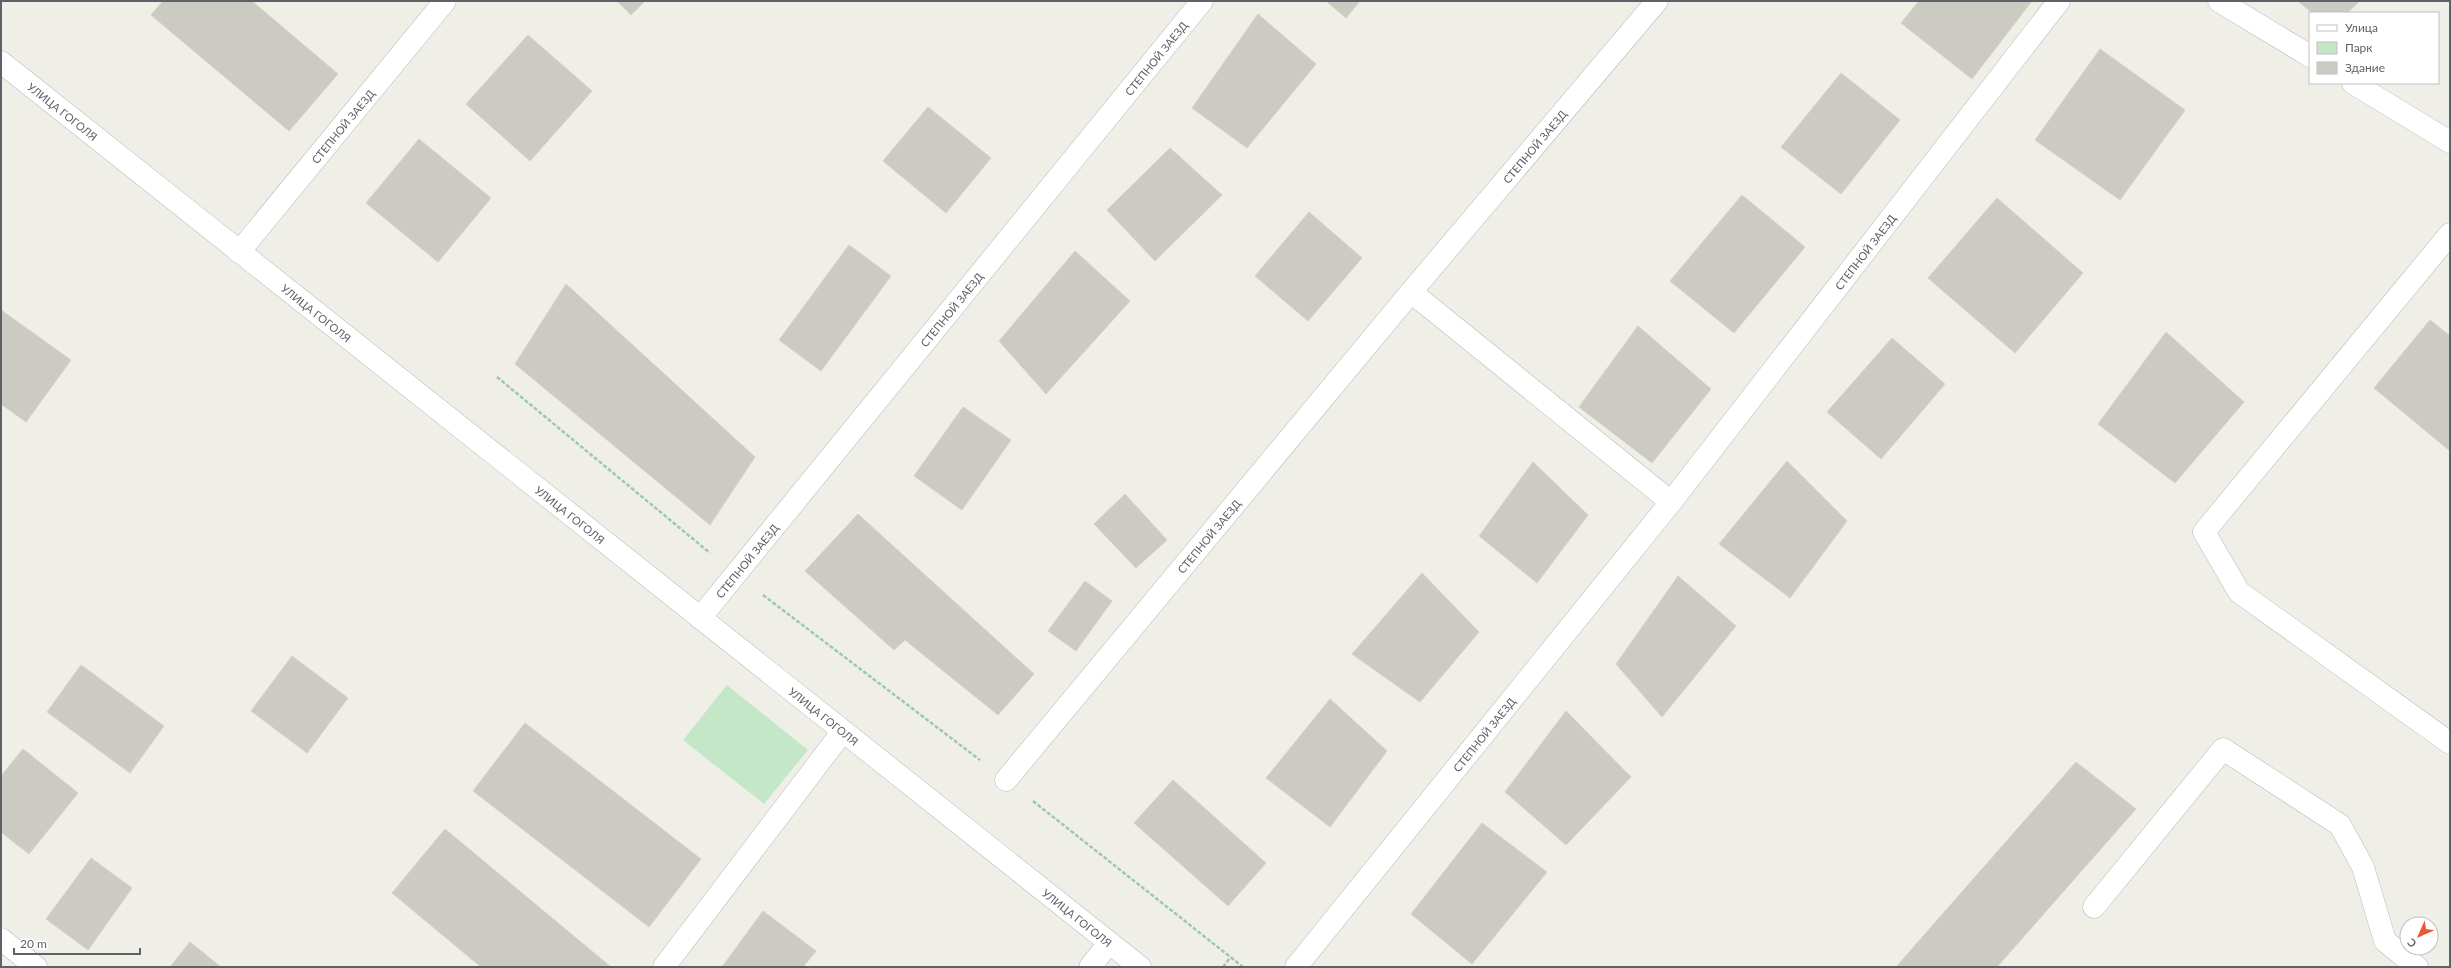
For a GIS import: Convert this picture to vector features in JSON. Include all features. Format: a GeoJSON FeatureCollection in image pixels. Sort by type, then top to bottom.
{"type":"FeatureCollection","features":[{"type":"Feature","properties":{"kind":"street","name":"СТЕПНОЙ ЗАЕЗД"},"geometry":{"type":"LineString","coordinates":[[239,252],[445,1]]}},
{"type":"Feature","properties":{"kind":"street","name":"СТЕПНОЙ ЗАЕЗД"},"geometry":{"type":"LineString","coordinates":[[700,618],[1202,1]]}},
{"type":"Feature","properties":{"kind":"street","name":"СТЕПНОЙ ЗАЕЗД"},"geometry":{"type":"LineString","coordinates":[[1006,780],[1411,292],[1657,1]]}},
{"type":"Feature","properties":{"kind":"street","name":"СТЕПНОЙ ЗАЕЗД"},"geometry":{"type":"LineString","coordinates":[[1296,967],[1671,502],[2059,1]]}},
{"type":"Feature","properties":{"kind":"street"},"geometry":{"type":"LineString","coordinates":[[2219,1],[2309,55]]}},
{"type":"Feature","properties":{"kind":"street","name":"УЛИЦА ГОГОЛЯ"},"geometry":{"type":"LineString","coordinates":[[1,62],[1140,967]]}},
{"type":"Feature","properties":{"kind":"street"},"geometry":{"type":"LineString","coordinates":[[2355,84],[2450,142]]}},
{"type":"Feature","properties":{"kind":"street"},"geometry":{"type":"LineString","coordinates":[[2450,234],[2204,532],[2239,592],[2450,743]]}},
{"type":"Feature","properties":{"kind":"street"},"geometry":{"type":"LineString","coordinates":[[1411,292],[1671,502]]}},
{"type":"Feature","properties":{"kind":"street"},"geometry":{"type":"LineString","coordinates":[[664,967],[842,731]]}},
{"type":"Feature","properties":{"kind":"street"},"geometry":{"type":"LineString","coordinates":[[2094,907],[2223,750],[2340,825],[2363,867],[2385,941],[2417,967]]}},
{"type":"Feature","properties":{"kind":"street"},"geometry":{"type":"LineString","coordinates":[[1,939],[36,967]]}},
{"type":"Feature","properties":{"kind":"street"},"geometry":{"type":"LineString","coordinates":[[1090,967],[1109,943]]}},
{"type":"Feature","properties":{"kind":"path"},"geometry":{"type":"LineString","coordinates":[[497,377],[736,574],[1006,780],[1243,967]]}},
{"type":"Feature","properties":{"kind":"path"},"geometry":{"type":"LineString","coordinates":[[1224,967],[1230,958]]}},
{"type":"Feature","properties":{"kind":"green space"},"geometry":{"type":"Polygon","coordinates":[[[727,685],[808,750],[764,804],[683,740],[727,685]]]}},
{"type":"Feature","properties":{"kind":"building"},"geometry":{"type":"Polygon","coordinates":[[[163,1],[252,1],[338,74],[289,131],[151,15],[163,1]]]}},
{"type":"Feature","properties":{"kind":"building"},"geometry":{"type":"Polygon","coordinates":[[[617,1],[645,1],[631,15],[617,1]]]}},
{"type":"Feature","properties":{"kind":"building"},"geometry":{"type":"Polygon","coordinates":[[[1326,1],[1360,1],[1346,18],[1326,1]]]}},
{"type":"Feature","properties":{"kind":"building"},"geometry":{"type":"Polygon","coordinates":[[[1919,1],[2032,1],[1972,79],[1901,23],[1919,1]]]}},
{"type":"Feature","properties":{"kind":"building"},"geometry":{"type":"Polygon","coordinates":[[[2298,1],[2360,1],[2348,12],[2311,12],[2298,1]]]}},
{"type":"Feature","properties":{"kind":"building"},"geometry":{"type":"Polygon","coordinates":[[[1258,14],[1316,64],[1247,148],[1192,108],[1258,14]]]}},
{"type":"Feature","properties":{"kind":"building"},"geometry":{"type":"Polygon","coordinates":[[[528,35],[592,91],[530,161],[466,104],[528,35]]]}},
{"type":"Feature","properties":{"kind":"building"},"geometry":{"type":"Polygon","coordinates":[[[2100,49],[2185,110],[2120,200],[2035,140],[2100,49]]]}},
{"type":"Feature","properties":{"kind":"building"},"geometry":{"type":"Polygon","coordinates":[[[1841,73],[1900,120],[1841,194],[1781,147],[1841,73]]]}},
{"type":"Feature","properties":{"kind":"building"},"geometry":{"type":"Polygon","coordinates":[[[928,107],[991,158],[946,213],[883,161],[928,107]]]}},
{"type":"Feature","properties":{"kind":"building"},"geometry":{"type":"Polygon","coordinates":[[[419,139],[491,198],[438,262],[366,203],[419,139]]]}},
{"type":"Feature","properties":{"kind":"building"},"geometry":{"type":"Polygon","coordinates":[[[1170,148],[1222,195],[1155,261],[1107,210],[1170,148]]]}},
{"type":"Feature","properties":{"kind":"building"},"geometry":{"type":"Polygon","coordinates":[[[1742,195],[1805,247],[1734,333],[1670,281],[1742,195]]]}},
{"type":"Feature","properties":{"kind":"building"},"geometry":{"type":"Polygon","coordinates":[[[1997,198],[2083,273],[2015,353],[1928,278],[1997,198]]]}},
{"type":"Feature","properties":{"kind":"building"},"geometry":{"type":"Polygon","coordinates":[[[1309,212],[1362,258],[1308,321],[1255,276],[1309,212]]]}},
{"type":"Feature","properties":{"kind":"building"},"geometry":{"type":"Polygon","coordinates":[[[849,245],[891,276],[821,371],[779,340],[849,245]]]}},
{"type":"Feature","properties":{"kind":"building"},"geometry":{"type":"Polygon","coordinates":[[[1075,251],[1130,301],[1046,394],[999,341],[1075,251]]]}},
{"type":"Feature","properties":{"kind":"building"},"geometry":{"type":"Polygon","coordinates":[[[566,284],[755,457],[710,525],[515,364],[566,284]]]}},
{"type":"Feature","properties":{"kind":"building"},"geometry":{"type":"Polygon","coordinates":[[[1,310],[71,360],[26,422],[1,404],[1,310]]]}},
{"type":"Feature","properties":{"kind":"building"},"geometry":{"type":"Polygon","coordinates":[[[2430,320],[2450,336],[2450,451],[2374,388],[2430,320]]]}},
{"type":"Feature","properties":{"kind":"building"},"geometry":{"type":"Polygon","coordinates":[[[1638,326],[1711,389],[1652,463],[1579,407],[1638,326]]]}},
{"type":"Feature","properties":{"kind":"building"},"geometry":{"type":"Polygon","coordinates":[[[2166,332],[2244,402],[2175,483],[2098,424],[2166,332]]]}},
{"type":"Feature","properties":{"kind":"building"},"geometry":{"type":"Polygon","coordinates":[[[1892,338],[1945,384],[1881,459],[1827,412],[1892,338]]]}},
{"type":"Feature","properties":{"kind":"building"},"geometry":{"type":"Polygon","coordinates":[[[963,407],[1011,440],[962,510],[914,476],[963,407]]]}},
{"type":"Feature","properties":{"kind":"building"},"geometry":{"type":"Polygon","coordinates":[[[1787,461],[1847,521],[1790,598],[1719,544],[1787,461]]]}},
{"type":"Feature","properties":{"kind":"building"},"geometry":{"type":"Polygon","coordinates":[[[1533,462],[1588,515],[1537,583],[1479,536],[1533,462]]]}},
{"type":"Feature","properties":{"kind":"building"},"geometry":{"type":"Polygon","coordinates":[[[1125,494],[1167,540],[1136,568],[1094,524],[1125,494]]]}},
{"type":"Feature","properties":{"kind":"building"},"geometry":{"type":"Polygon","coordinates":[[[858,514],[1034,674],[998,715],[905,640],[894,650],[805,571],[858,514]]]}},
{"type":"Feature","properties":{"kind":"building"},"geometry":{"type":"Polygon","coordinates":[[[1422,573],[1479,632],[1420,702],[1352,654],[1422,573]]]}},
{"type":"Feature","properties":{"kind":"building"},"geometry":{"type":"Polygon","coordinates":[[[1678,576],[1736,626],[1662,717],[1616,664],[1678,576]]]}},
{"type":"Feature","properties":{"kind":"building"},"geometry":{"type":"Polygon","coordinates":[[[1085,581],[1112,601],[1076,651],[1048,631],[1085,581]]]}},
{"type":"Feature","properties":{"kind":"building"},"geometry":{"type":"Polygon","coordinates":[[[292,656],[348,698],[307,753],[251,711],[292,656]]]}},
{"type":"Feature","properties":{"kind":"building"},"geometry":{"type":"Polygon","coordinates":[[[81,665],[164,726],[130,773],[47,712],[81,665]]]}},
{"type":"Feature","properties":{"kind":"building"},"geometry":{"type":"Polygon","coordinates":[[[1330,699],[1387,751],[1330,827],[1266,778],[1330,699]]]}},
{"type":"Feature","properties":{"kind":"building"},"geometry":{"type":"Polygon","coordinates":[[[1566,711],[1631,777],[1566,845],[1505,792],[1566,711]]]}},
{"type":"Feature","properties":{"kind":"building"},"geometry":{"type":"Polygon","coordinates":[[[525,723],[701,859],[649,927],[473,791],[525,723]]]}},
{"type":"Feature","properties":{"kind":"building"},"geometry":{"type":"Polygon","coordinates":[[[23,749],[78,793],[29,854],[1,832],[1,776],[23,749]]]}},
{"type":"Feature","properties":{"kind":"building"},"geometry":{"type":"Polygon","coordinates":[[[2076,762],[2136,809],[1997,967],[1896,967],[2076,762]]]}},
{"type":"Feature","properties":{"kind":"building"},"geometry":{"type":"Polygon","coordinates":[[[1173,780],[1266,863],[1228,906],[1134,823],[1173,780]]]}},
{"type":"Feature","properties":{"kind":"building"},"geometry":{"type":"Polygon","coordinates":[[[1482,823],[1547,872],[1472,964],[1411,914],[1482,823]]]}},
{"type":"Feature","properties":{"kind":"building"},"geometry":{"type":"Polygon","coordinates":[[[445,829],[611,967],[481,967],[392,893],[445,829]]]}},
{"type":"Feature","properties":{"kind":"building"},"geometry":{"type":"Polygon","coordinates":[[[91,858],[132,888],[88,950],[46,919],[91,858]]]}},
{"type":"Feature","properties":{"kind":"building"},"geometry":{"type":"Polygon","coordinates":[[[763,911],[816,951],[803,967],[722,967],[763,911]]]}},
{"type":"Feature","properties":{"kind":"building"},"geometry":{"type":"Polygon","coordinates":[[[190,942],[221,967],[170,967],[190,942]]]}}]}
